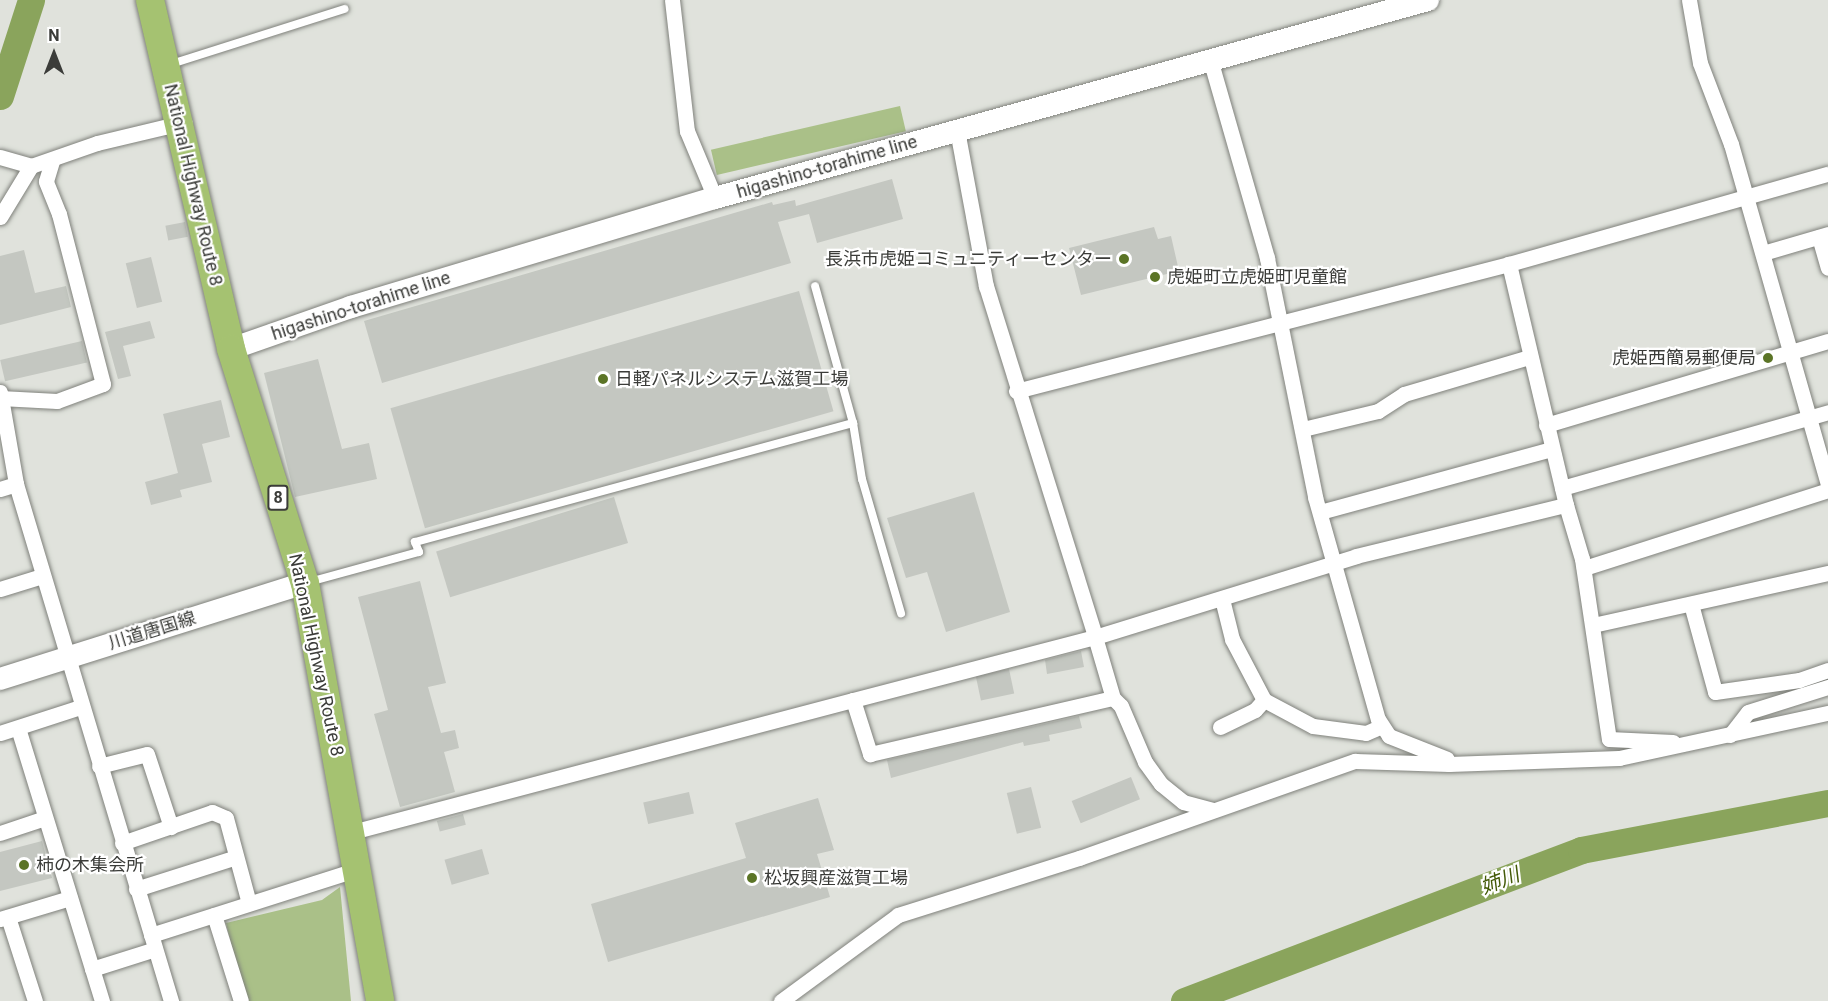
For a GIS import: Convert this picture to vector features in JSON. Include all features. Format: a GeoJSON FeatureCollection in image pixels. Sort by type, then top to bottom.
{"type":"FeatureCollection","features":[{"type":"Feature","properties":{"kind":"highway","name":"National Highway Route 8"},"geometry":{"type":"LineString","coordinates":[[150,0],[182,122],[231,349],[304,583],[352,832],[380,1001]]}},
{"type":"Feature","properties":{"kind":"main road","name":"higashino-torahime line"},"geometry":{"type":"LineString","coordinates":[[231,349],[351,307],[715,198],[1428,0]]}},
{"type":"Feature","properties":{"kind":"main road","name":"川道唐国線"},"geometry":{"type":"LineString","coordinates":[[0,679],[304,583]]}},
{"type":"Feature","properties":{"kind":"street"},"geometry":{"type":"LineString","coordinates":[[672,0],[687,130],[715,198]]}},
{"type":"Feature","properties":{"kind":"street"},"geometry":{"type":"LineString","coordinates":[[1689,0],[1700,63],[1746,195],[1792,351],[1808,418],[1828,485]]}},
{"type":"Feature","properties":{"kind":"street"},"geometry":{"type":"LineString","coordinates":[[1210,59],[1282,323],[1320,512],[1337,563],[1356,650],[1382,726],[1389,736],[1412,748],[1458,763]]}},
{"type":"Feature","properties":{"kind":"street"},"geometry":{"type":"LineString","coordinates":[[0,157],[31,166],[52,161],[97,143],[182,122]]}},
{"type":"Feature","properties":{"kind":"street"},"geometry":{"type":"LineString","coordinates":[[957,130],[986,286],[1016,391],[1113,698],[1121,706],[1145,762],[1161,784],[1183,802],[1213,810]]}},
{"type":"Feature","properties":{"kind":"street"},"geometry":{"type":"LineString","coordinates":[[52,161],[46,181],[59,214],[103,384],[57,401],[1,396],[16,484],[65,658],[171,1001]]}},
{"type":"Feature","properties":{"kind":"street"},"geometry":{"type":"LineString","coordinates":[[0,217],[31,166]]}},
{"type":"Feature","properties":{"kind":"street"},"geometry":{"type":"LineString","coordinates":[[1016,391],[1509,264],[1746,195],[1828,174]]}},
{"type":"Feature","properties":{"kind":"street"},"geometry":{"type":"LineString","coordinates":[[1763,253],[1823,236],[1828,268]]}},
{"type":"Feature","properties":{"kind":"street"},"geometry":{"type":"LineString","coordinates":[[1509,264],[1529,357],[1584,568],[1609,739],[1689,743]]}},
{"type":"Feature","properties":{"kind":"street"},"geometry":{"type":"LineString","coordinates":[[1546,425],[1828,341]]}},
{"type":"Feature","properties":{"kind":"street"},"geometry":{"type":"LineString","coordinates":[[1303,429],[1378,411],[1404,394],[1529,357]]}},
{"type":"Feature","properties":{"kind":"street"},"geometry":{"type":"LineString","coordinates":[[1562,488],[1828,412]]}},
{"type":"Feature","properties":{"kind":"street"},"geometry":{"type":"LineString","coordinates":[[1320,512],[1552,449]]}},
{"type":"Feature","properties":{"kind":"street"},"geometry":{"type":"LineString","coordinates":[[0,489],[16,484]]}},
{"type":"Feature","properties":{"kind":"street"},"geometry":{"type":"LineString","coordinates":[[1584,568],[1828,490]]}},
{"type":"Feature","properties":{"kind":"street"},"geometry":{"type":"LineString","coordinates":[[352,832],[1095,637],[1337,563],[1566,505]]}},
{"type":"Feature","properties":{"kind":"street"},"geometry":{"type":"LineString","coordinates":[[1593,626],[1828,573]]}},
{"type":"Feature","properties":{"kind":"street"},"geometry":{"type":"LineString","coordinates":[[0,589],[42,576]]}},
{"type":"Feature","properties":{"kind":"street"},"geometry":{"type":"LineString","coordinates":[[1222,599],[1232,639],[1264,700],[1313,726],[1366,733],[1382,726]]}},
{"type":"Feature","properties":{"kind":"street"},"geometry":{"type":"LineString","coordinates":[[1691,604],[1715,692],[1798,680],[1828,670]]}},
{"type":"Feature","properties":{"kind":"street"},"geometry":{"type":"LineString","coordinates":[[1730,735],[1748,712],[1828,687]]}},
{"type":"Feature","properties":{"kind":"street"},"geometry":{"type":"LineString","coordinates":[[854,700],[870,754],[1113,698]]}},
{"type":"Feature","properties":{"kind":"street"},"geometry":{"type":"LineString","coordinates":[[1220,727],[1254,710],[1264,700]]}},
{"type":"Feature","properties":{"kind":"street"},"geometry":{"type":"LineString","coordinates":[[0,733],[80,707]]}},
{"type":"Feature","properties":{"kind":"street"},"geometry":{"type":"LineString","coordinates":[[781,1001],[897,915],[1079,858],[1355,761],[1458,763],[1619,758],[1828,713]]}},
{"type":"Feature","properties":{"kind":"street"},"geometry":{"type":"LineString","coordinates":[[18,728],[102,1001]]}},
{"type":"Feature","properties":{"kind":"street"},"geometry":{"type":"LineString","coordinates":[[99,766],[147,754],[171,826]]}},
{"type":"Feature","properties":{"kind":"street"},"geometry":{"type":"LineString","coordinates":[[122,843],[212,812],[226,818],[249,903]]}},
{"type":"Feature","properties":{"kind":"street"},"geometry":{"type":"LineString","coordinates":[[0,833],[45,818]]}},
{"type":"Feature","properties":{"kind":"street"},"geometry":{"type":"LineString","coordinates":[[136,889],[236,857]]}},
{"type":"Feature","properties":{"kind":"street"},"geometry":{"type":"LineString","coordinates":[[92,969],[214,915],[358,869]]}},
{"type":"Feature","properties":{"kind":"street"},"geometry":{"type":"LineString","coordinates":[[35,1001],[4,918],[70,898]]}},
{"type":"Feature","properties":{"kind":"street"},"geometry":{"type":"LineString","coordinates":[[214,915],[241,1001]]}},
{"type":"Feature","properties":{"kind":"lane"},"geometry":{"type":"LineString","coordinates":[[166,65],[344,9]]}},
{"type":"Feature","properties":{"kind":"lane"},"geometry":{"type":"LineString","coordinates":[[815,286],[853,423],[861,479],[901,613]]}},
{"type":"Feature","properties":{"kind":"lane"},"geometry":{"type":"LineString","coordinates":[[304,583],[418,552],[415,542],[853,423]]}},
{"type":"Feature","properties":{"kind":"green space"},"geometry":{"type":"Polygon","coordinates":[[[900,106],[906,131],[717,175],[711,150],[900,106]]]}},
{"type":"Feature","properties":{"kind":"green space"},"geometry":{"type":"Polygon","coordinates":[[[340,887],[351,1001],[245,1001],[226,923],[322,900],[340,887]]]}},
{"type":"Feature","properties":{"kind":"building"},"geometry":{"type":"Polygon","coordinates":[[[892,179],[903,219],[817,243],[809,214],[778,222],[791,263],[382,383],[364,321],[772,202],[773,205],[795,200],[796,206],[892,179]]]}},
{"type":"Feature","properties":{"kind":"building"},"geometry":{"type":"Polygon","coordinates":[[[185,222],[188,237],[168,241],[165,226],[185,222]]]}},
{"type":"Feature","properties":{"kind":"building","name":"長浜市虎姫コミュニティーセンター"},"geometry":{"type":"Polygon","coordinates":[[[1154,227],[1158,239],[1171,236],[1179,271],[1081,295],[1069,248],[1154,227]]]}},
{"type":"Feature","properties":{"kind":"building"},"geometry":{"type":"Polygon","coordinates":[[[24,250],[35,293],[66,286],[71,307],[0,325],[0,256],[24,250]]]}},
{"type":"Feature","properties":{"kind":"building"},"geometry":{"type":"Polygon","coordinates":[[[151,257],[162,302],[137,308],[126,263],[151,257]]]}},
{"type":"Feature","properties":{"kind":"building"},"geometry":{"type":"Polygon","coordinates":[[[799,291],[833,411],[425,528],[390,408],[799,291]]]}},
{"type":"Feature","properties":{"kind":"building"},"geometry":{"type":"Polygon","coordinates":[[[150,321],[155,338],[123,346],[131,376],[118,379],[105,332],[150,321]]]}},
{"type":"Feature","properties":{"kind":"building"},"geometry":{"type":"Polygon","coordinates":[[[82,341],[87,362],[5,381],[0,360],[82,341]]]}},
{"type":"Feature","properties":{"kind":"building"},"geometry":{"type":"Polygon","coordinates":[[[318,359],[342,449],[369,443],[377,479],[295,497],[264,373],[318,359]]]}},
{"type":"Feature","properties":{"kind":"building"},"geometry":{"type":"Polygon","coordinates":[[[221,400],[230,437],[202,444],[212,482],[180,490],[182,497],[151,505],[145,482],[178,473],[163,414],[221,400]]]}},
{"type":"Feature","properties":{"kind":"building"},"geometry":{"type":"Polygon","coordinates":[[[974,492],[1010,612],[946,632],[927,572],[906,578],[887,518],[974,492]]]}},
{"type":"Feature","properties":{"kind":"building"},"geometry":{"type":"Polygon","coordinates":[[[614,497],[628,543],[450,597],[436,551],[614,497]]]}},
{"type":"Feature","properties":{"kind":"building"},"geometry":{"type":"Polygon","coordinates":[[[420,581],[446,683],[428,687],[441,733],[455,730],[459,748],[444,752],[455,792],[400,807],[374,714],[388,710],[358,597],[420,581]]]}},
{"type":"Feature","properties":{"kind":"building"},"geometry":{"type":"Polygon","coordinates":[[[1081,651],[1084,667],[1047,674],[1045,660],[1081,651]]]}},
{"type":"Feature","properties":{"kind":"building"},"geometry":{"type":"Polygon","coordinates":[[[1009,669],[1014,693],[981,701],[976,676],[1009,669]]]}},
{"type":"Feature","properties":{"kind":"building"},"geometry":{"type":"Polygon","coordinates":[[[1079,716],[1082,728],[1049,735],[1050,741],[1024,746],[1023,742],[891,778],[887,760],[1079,716]]]}},
{"type":"Feature","properties":{"kind":"building"},"geometry":{"type":"Polygon","coordinates":[[[1131,777],[1140,799],[1081,823],[1072,801],[1131,777]]]}},
{"type":"Feature","properties":{"kind":"building"},"geometry":{"type":"Polygon","coordinates":[[[1031,787],[1041,828],[1017,834],[1007,793],[1031,787]]]}},
{"type":"Feature","properties":{"kind":"building"},"geometry":{"type":"Polygon","coordinates":[[[689,792],[694,813],[648,824],[643,803],[689,792]]]}},
{"type":"Feature","properties":{"kind":"building","name":"松坂興産滋賀工場"},"geometry":{"type":"Polygon","coordinates":[[[818,798],[834,850],[817,854],[830,897],[608,962],[591,904],[746,858],[735,823],[818,798]]]}},
{"type":"Feature","properties":{"kind":"building"},"geometry":{"type":"Polygon","coordinates":[[[463,814],[466,825],[440,832],[437,821],[463,814]]]}},
{"type":"Feature","properties":{"kind":"building","name":"柿の木集会所"},"geometry":{"type":"Polygon","coordinates":[[[42,841],[52,878],[0,891],[0,852],[42,841]]]}},
{"type":"Feature","properties":{"kind":"building"},"geometry":{"type":"Polygon","coordinates":[[[482,849],[489,874],[452,885],[445,860],[482,849]]]}},
{"type":"Feature","properties":{"kind":"waterway"},"geometry":{"type":"LineString","coordinates":[[0,96],[31,0]]}},
{"type":"Feature","properties":{"kind":"waterway","name":"姉川"},"geometry":{"type":"LineString","coordinates":[[1184,1001],[1581,850],[1828,803]]}},
{"type":"Feature","properties":{"kind":"place","name":"長浜市虎姫コミュニティーセンター"},"geometry":{"type":"Point","coordinates":[1124,259]}},
{"type":"Feature","properties":{"kind":"place","name":"虎姫町立虎姫町児童館"},"geometry":{"type":"Point","coordinates":[1155,277]}},
{"type":"Feature","properties":{"kind":"place","name":"虎姫西簡易郵便局"},"geometry":{"type":"Point","coordinates":[1768,358]}},
{"type":"Feature","properties":{"kind":"place","name":"日軽パネルシステム滋賀工場"},"geometry":{"type":"Point","coordinates":[603,379]}},
{"type":"Feature","properties":{"kind":"place","name":"柿の木集会所"},"geometry":{"type":"Point","coordinates":[24,865]}},
{"type":"Feature","properties":{"kind":"place","name":"松坂興産滋賀工場"},"geometry":{"type":"Point","coordinates":[752,878]}}]}
